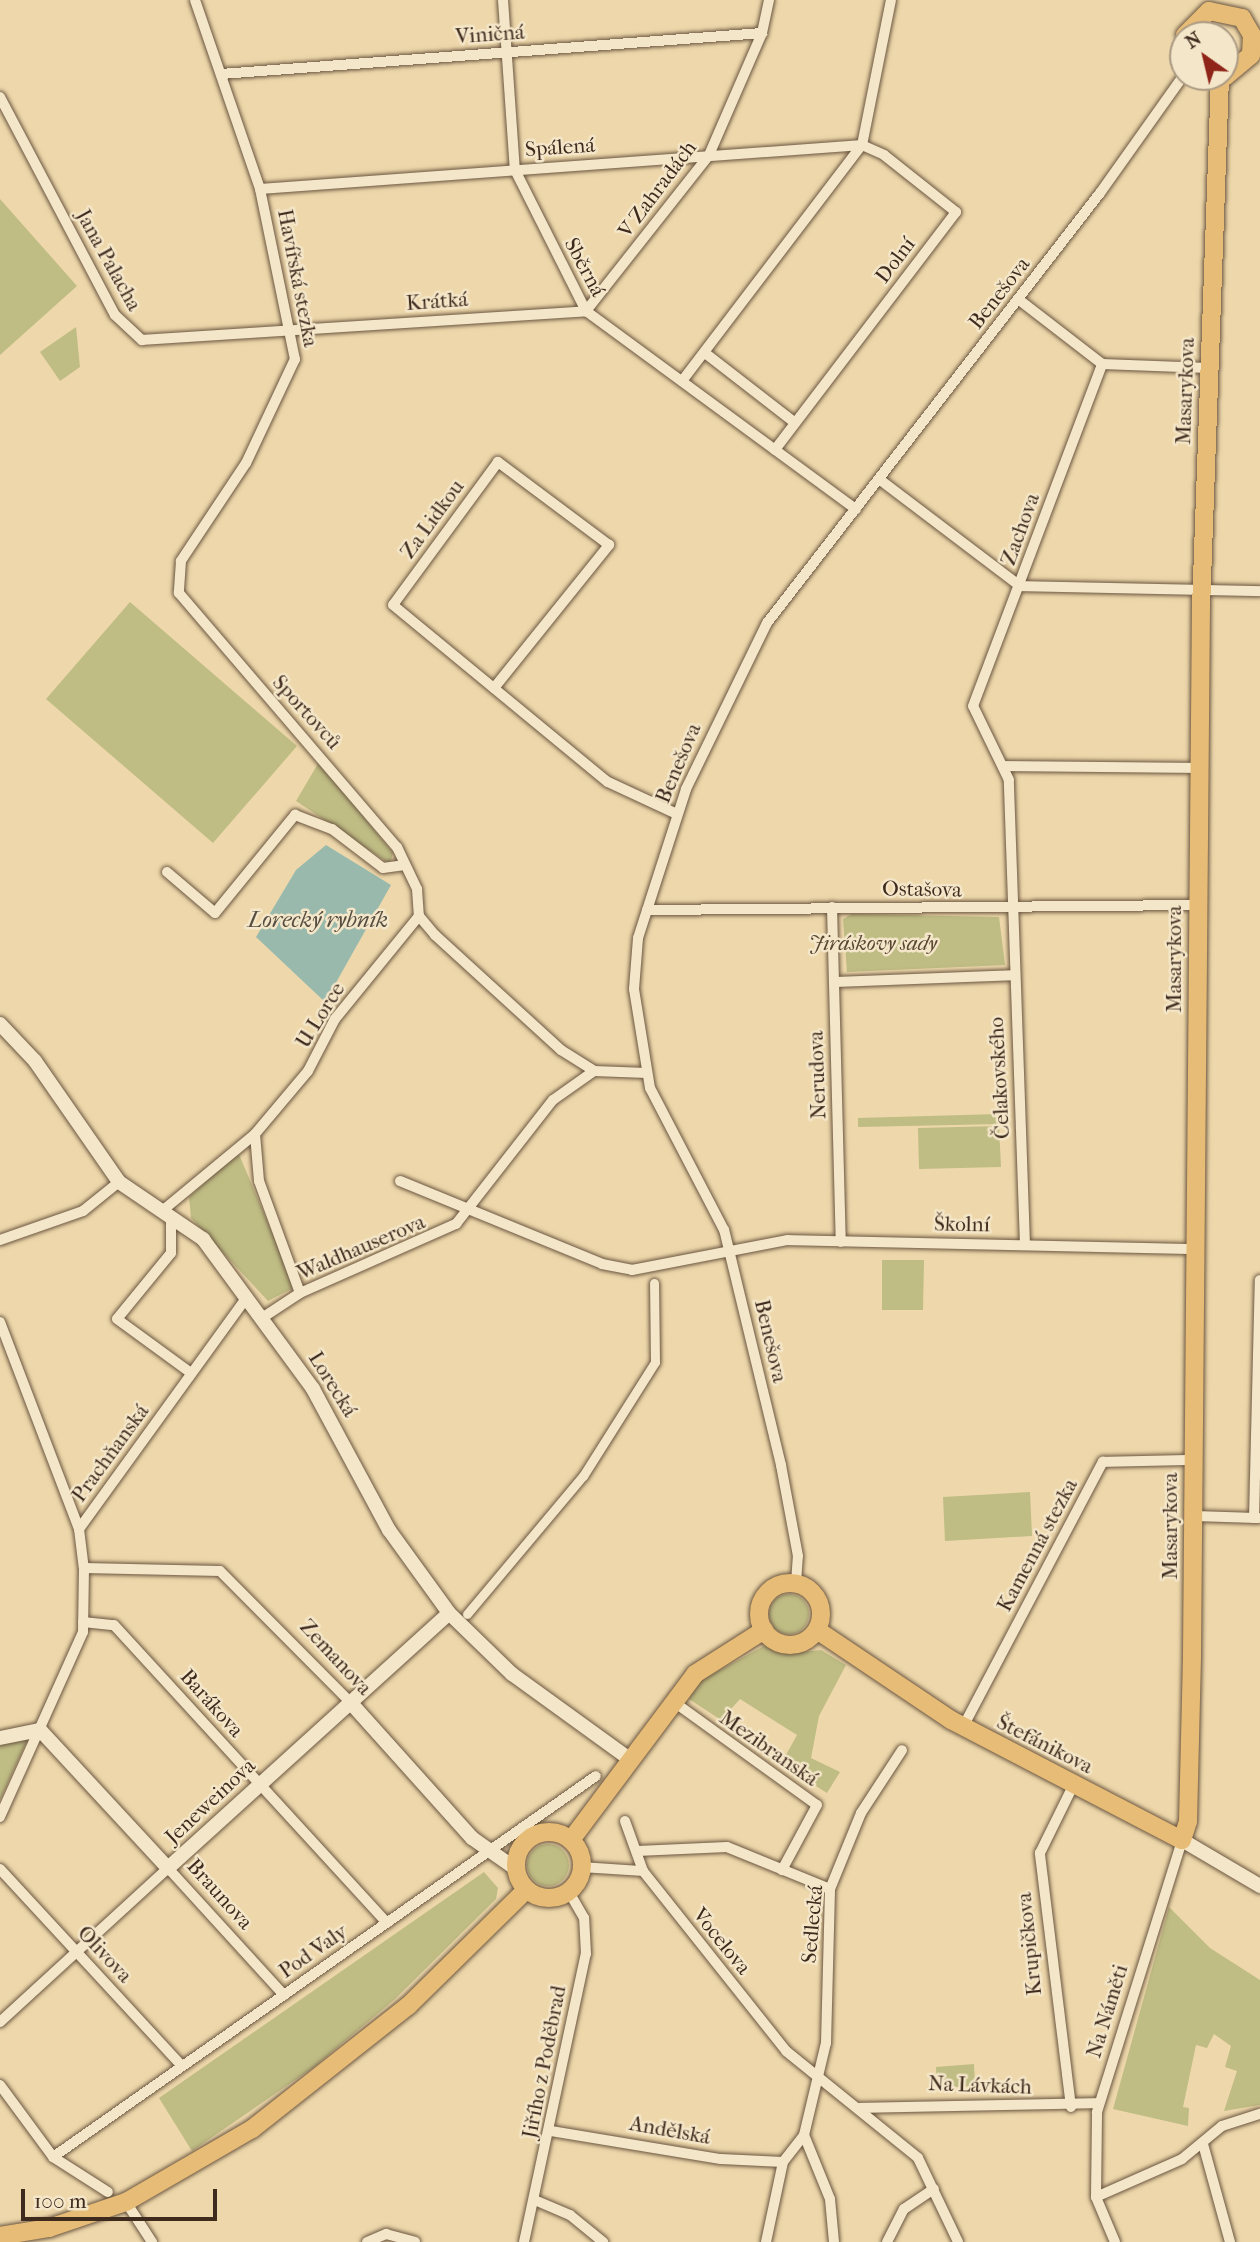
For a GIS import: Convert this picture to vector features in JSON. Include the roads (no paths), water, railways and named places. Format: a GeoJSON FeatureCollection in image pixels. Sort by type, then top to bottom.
{"type":"FeatureCollection","features":[{"type":"Feature","properties":{"kind":"main road"},"geometry":{"type":"LineString","coordinates":[[1197,21],[1210,5],[1229,6],[1248,26],[1253,45],[1247,64],[1239,68]]}},
{"type":"Feature","properties":{"kind":"main road","name":"Masarykova"},"geometry":{"type":"LineString","coordinates":[[1182,1840],[1188,1811],[1201,592],[1208,368],[1222,91]]}},
{"type":"Feature","properties":{"kind":"main road"},"geometry":{"type":"LineString","coordinates":[[796,1583],[820,1605],[817,1630],[789,1645],[764,1630],[762,1599],[779,1585],[796,1583]]}},
{"type":"Feature","properties":{"kind":"main road"},"geometry":{"type":"LineString","coordinates":[[571,1840],[702,1668],[764,1630]]}},
{"type":"Feature","properties":{"kind":"main road","name":"Štefánikova"},"geometry":{"type":"LineString","coordinates":[[817,1630],[963,1727],[1182,1840]]}},
{"type":"Feature","properties":{"kind":"main road"},"geometry":{"type":"LineString","coordinates":[[553,1832],[571,1840],[582,1867],[569,1892],[547,1899],[526,1890],[516,1869],[519,1850],[533,1836],[553,1832]]}},
{"type":"Feature","properties":{"kind":"main road"},"geometry":{"type":"LineString","coordinates":[[0,2236],[50,2228],[126,2202],[209,2156],[309,2089],[408,2006],[526,1890]]}},
{"type":"Feature","properties":{"kind":"street","name":"Havířská stezka"},"geometry":{"type":"LineString","coordinates":[[177,586],[181,561],[246,463],[291,377],[291,332],[260,189],[195,0]]}},
{"type":"Feature","properties":{"kind":"street","name":"Sběrná"},"geometry":{"type":"LineString","coordinates":[[503,0],[515,170],[586,311],[856,509]]}},
{"type":"Feature","properties":{"kind":"street","name":"V Zahradách"},"geometry":{"type":"LineString","coordinates":[[586,311],[709,155],[762,33],[769,0]]}},
{"type":"Feature","properties":{"kind":"street"},"geometry":{"type":"LineString","coordinates":[[682,381],[863,145],[891,0]]}},
{"type":"Feature","properties":{"kind":"street","name":"Viničná"},"geometry":{"type":"LineString","coordinates":[[221,74],[762,33]]}},
{"type":"Feature","properties":{"kind":"street","name":"Benešova"},"geometry":{"type":"LineString","coordinates":[[796,1583],[798,1556],[781,1465],[729,1247],[647,1073],[635,989],[646,910],[677,814],[761,632],[1018,299],[1172,91]]}},
{"type":"Feature","properties":{"kind":"street","name":"Jana Palacha"},"geometry":{"type":"LineString","coordinates":[[0,97],[115,315],[133,336],[151,342],[291,332]]}},
{"type":"Feature","properties":{"kind":"street","name":"Spálená"},"geometry":{"type":"LineString","coordinates":[[260,189],[863,145]]}},
{"type":"Feature","properties":{"kind":"street","name":"Dolní"},"geometry":{"type":"LineString","coordinates":[[775,450],[956,212],[863,145]]}},
{"type":"Feature","properties":{"kind":"street"},"geometry":{"type":"LineString","coordinates":[[1018,299],[1101,364],[1208,368]]}},
{"type":"Feature","properties":{"kind":"street","name":"Krátká"},"geometry":{"type":"LineString","coordinates":[[291,332],[586,311]]}},
{"type":"Feature","properties":{"kind":"street"},"geometry":{"type":"LineString","coordinates":[[705,353],[794,422]]}},
{"type":"Feature","properties":{"kind":"street","name":"Zachova"},"geometry":{"type":"LineString","coordinates":[[1004,766],[973,706],[1101,364]]}},
{"type":"Feature","properties":{"kind":"street","name":"Za Lidkou"},"geometry":{"type":"LineString","coordinates":[[609,545],[498,461],[393,605],[614,786],[677,814]]}},
{"type":"Feature","properties":{"kind":"street"},"geometry":{"type":"LineString","coordinates":[[879,480],[1020,586],[1201,592],[1260,591]]}},
{"type":"Feature","properties":{"kind":"street"},"geometry":{"type":"LineString","coordinates":[[494,688],[617,534]]}},
{"type":"Feature","properties":{"kind":"street","name":"Sportovců"},"geometry":{"type":"LineString","coordinates":[[177,586],[375,820],[405,865],[419,916]]}},
{"type":"Feature","properties":{"kind":"street"},"geometry":{"type":"LineString","coordinates":[[1004,766],[1199,768]]}},
{"type":"Feature","properties":{"kind":"street","name":"Čelakovského"},"geometry":{"type":"LineString","coordinates":[[1004,766],[1014,909],[1014,975],[1026,1245]]}},
{"type":"Feature","properties":{"kind":"street"},"geometry":{"type":"LineString","coordinates":[[167,872],[215,913],[295,815],[332,829],[383,868],[405,865]]}},
{"type":"Feature","properties":{"kind":"street","name":"Ostašova"},"geometry":{"type":"LineString","coordinates":[[646,910],[832,907],[1014,909],[1197,905]]}},
{"type":"Feature","properties":{"kind":"street","name":"Nerudova"},"geometry":{"type":"LineString","coordinates":[[832,907],[841,1242]]}},
{"type":"Feature","properties":{"kind":"street"},"geometry":{"type":"LineString","coordinates":[[419,916],[561,1050],[594,1071],[647,1073]]}},
{"type":"Feature","properties":{"kind":"street","name":"U Lorce"},"geometry":{"type":"LineString","coordinates":[[167,1213],[254,1134],[308,1071],[335,1019],[419,916]]}},
{"type":"Feature","properties":{"kind":"street"},"geometry":{"type":"LineString","coordinates":[[834,982],[1014,975]]}},
{"type":"Feature","properties":{"kind":"street","name":"Lorecká"},"geometry":{"type":"LineString","coordinates":[[0,1024],[35,1061],[118,1182],[203,1239],[313,1389],[388,1530],[449,1613],[512,1674],[632,1760]]}},
{"type":"Feature","properties":{"kind":"street","name":"Waldhauserova"},"geometry":{"type":"LineString","coordinates":[[262,1318],[300,1293],[443,1233],[472,1208],[553,1100],[594,1071]]}},
{"type":"Feature","properties":{"kind":"street"},"geometry":{"type":"LineString","coordinates":[[254,1134],[259,1181],[300,1293]]}},
{"type":"Feature","properties":{"kind":"street","name":"Waldhauserova"},"geometry":{"type":"LineString","coordinates":[[400,1181],[472,1208],[602,1264],[632,1270],[729,1247]]}},
{"type":"Feature","properties":{"kind":"street"},"geometry":{"type":"LineString","coordinates":[[0,1240],[83,1211],[118,1182]]}},
{"type":"Feature","properties":{"kind":"street"},"geometry":{"type":"LineString","coordinates":[[167,1213],[171,1253],[117,1319],[191,1373]]}},
{"type":"Feature","properties":{"kind":"street","name":"Školní"},"geometry":{"type":"LineString","coordinates":[[729,1247],[841,1242],[1195,1249]]}},
{"type":"Feature","properties":{"kind":"street"},"geometry":{"type":"LineString","coordinates":[[1192,1516],[1257,1518],[1260,1280]]}},
{"type":"Feature","properties":{"kind":"street"},"geometry":{"type":"LineString","coordinates":[[467,1614],[583,1476],[655,1362],[654,1283]]}},
{"type":"Feature","properties":{"kind":"street","name":"Prachňanská"},"geometry":{"type":"LineString","coordinates":[[0,1817],[40,1730],[83,1622],[84,1568],[79,1529],[247,1297]]}},
{"type":"Feature","properties":{"kind":"street"},"geometry":{"type":"LineString","coordinates":[[0,1322],[3,1347],[79,1529]]}},
{"type":"Feature","properties":{"kind":"street","name":"Kamenná stezka"},"geometry":{"type":"LineString","coordinates":[[963,1727],[1103,1462],[1193,1460]]}},
{"type":"Feature","properties":{"kind":"street","name":"Zemanova"},"geometry":{"type":"LineString","coordinates":[[84,1568],[220,1571],[350,1702],[489,1851],[516,1869]]}},
{"type":"Feature","properties":{"kind":"street","name":"Jeneweinova"},"geometry":{"type":"LineString","coordinates":[[0,2022],[449,1613]]}},
{"type":"Feature","properties":{"kind":"street","name":"Barákova"},"geometry":{"type":"LineString","coordinates":[[83,1622],[114,1625],[387,1923]]}},
{"type":"Feature","properties":{"kind":"street","name":"Mezibranská"},"geometry":{"type":"LineString","coordinates":[[674,1702],[817,1805],[782,1870]]}},
{"type":"Feature","properties":{"kind":"street"},"geometry":{"type":"LineString","coordinates":[[0,1738],[40,1730]]}},
{"type":"Feature","properties":{"kind":"street","name":"Braunova"},"geometry":{"type":"LineString","coordinates":[[40,1730],[284,1994]]}},
{"type":"Feature","properties":{"kind":"street","name":"Sedlecká"},"geometry":{"type":"LineString","coordinates":[[804,2135],[816,2075],[826,2043],[830,1889],[861,1813],[902,1750]]}},
{"type":"Feature","properties":{"kind":"street","name":"Pod Valy"},"geometry":{"type":"LineString","coordinates":[[53,2157],[596,1776]]}},
{"type":"Feature","properties":{"kind":"street","name":"Krupičkova"},"geometry":{"type":"LineString","coordinates":[[1071,2107],[1040,1853],[1074,1784]]}},
{"type":"Feature","properties":{"kind":"street"},"geometry":{"type":"LineString","coordinates":[[582,1867],[643,1871],[625,1821]]}},
{"type":"Feature","properties":{"kind":"street","name":"Štefánikova"},"geometry":{"type":"LineString","coordinates":[[1182,1840],[1260,1886]]}},
{"type":"Feature","properties":{"kind":"street","name":"Na Náměti"},"geometry":{"type":"LineString","coordinates":[[1115,2242],[1096,2197],[1099,2103],[1182,1840]]}},
{"type":"Feature","properties":{"kind":"street"},"geometry":{"type":"LineString","coordinates":[[636,1851],[727,1847],[830,1889]]}},
{"type":"Feature","properties":{"kind":"street","name":"Olivova"},"geometry":{"type":"LineString","coordinates":[[0,1869],[181,2065]]}},
{"type":"Feature","properties":{"kind":"street","name":"Vocelova"},"geometry":{"type":"LineString","coordinates":[[643,1871],[786,2051],[860,2108],[918,2158],[958,2242]]}},
{"type":"Feature","properties":{"kind":"street","name":"Jiřího z Poděbrad"},"geometry":{"type":"LineString","coordinates":[[524,2242],[537,2201],[586,1944],[584,1918],[569,1892]]}},
{"type":"Feature","properties":{"kind":"street"},"geometry":{"type":"LineString","coordinates":[[0,2085],[53,2157],[108,2192]]}},
{"type":"Feature","properties":{"kind":"street","name":"Na Lávkách"},"geometry":{"type":"LineString","coordinates":[[860,2108],[928,2102],[1071,2107],[1099,2103]]}},
{"type":"Feature","properties":{"kind":"street"},"geometry":{"type":"LineString","coordinates":[[1096,2197],[1203,2144],[1222,2126],[1260,2114]]}},
{"type":"Feature","properties":{"kind":"street","name":"Andělská"},"geometry":{"type":"LineString","coordinates":[[551,2131],[721,2159],[783,2161]]}},
{"type":"Feature","properties":{"kind":"street"},"geometry":{"type":"LineString","coordinates":[[766,2242],[783,2161],[804,2135],[830,2199],[834,2242]]}},
{"type":"Feature","properties":{"kind":"street"},"geometry":{"type":"LineString","coordinates":[[1203,2144],[1230,2242]]}},
{"type":"Feature","properties":{"kind":"street"},"geometry":{"type":"LineString","coordinates":[[887,2242],[904,2209],[934,2189]]}},
{"type":"Feature","properties":{"kind":"street"},"geometry":{"type":"LineString","coordinates":[[537,2201],[570,2215],[603,2242]]}},
{"type":"Feature","properties":{"kind":"street"},"geometry":{"type":"LineString","coordinates":[[126,2202],[152,2242]]}},
{"type":"Feature","properties":{"kind":"street"},"geometry":{"type":"LineString","coordinates":[[367,2242],[386,2234],[415,2242]]}},
{"type":"Feature","properties":{"kind":"water","name":"Lorecký rybník"},"geometry":{"type":"Polygon","coordinates":[[[326,845],[391,885],[325,1002],[256,937],[296,870],[326,845]]]}},
{"type":"Feature","properties":{"kind":"park label","name":"Jiráskovy sady"},"geometry":{"type":"Point","coordinates":[873,943]}}]}
